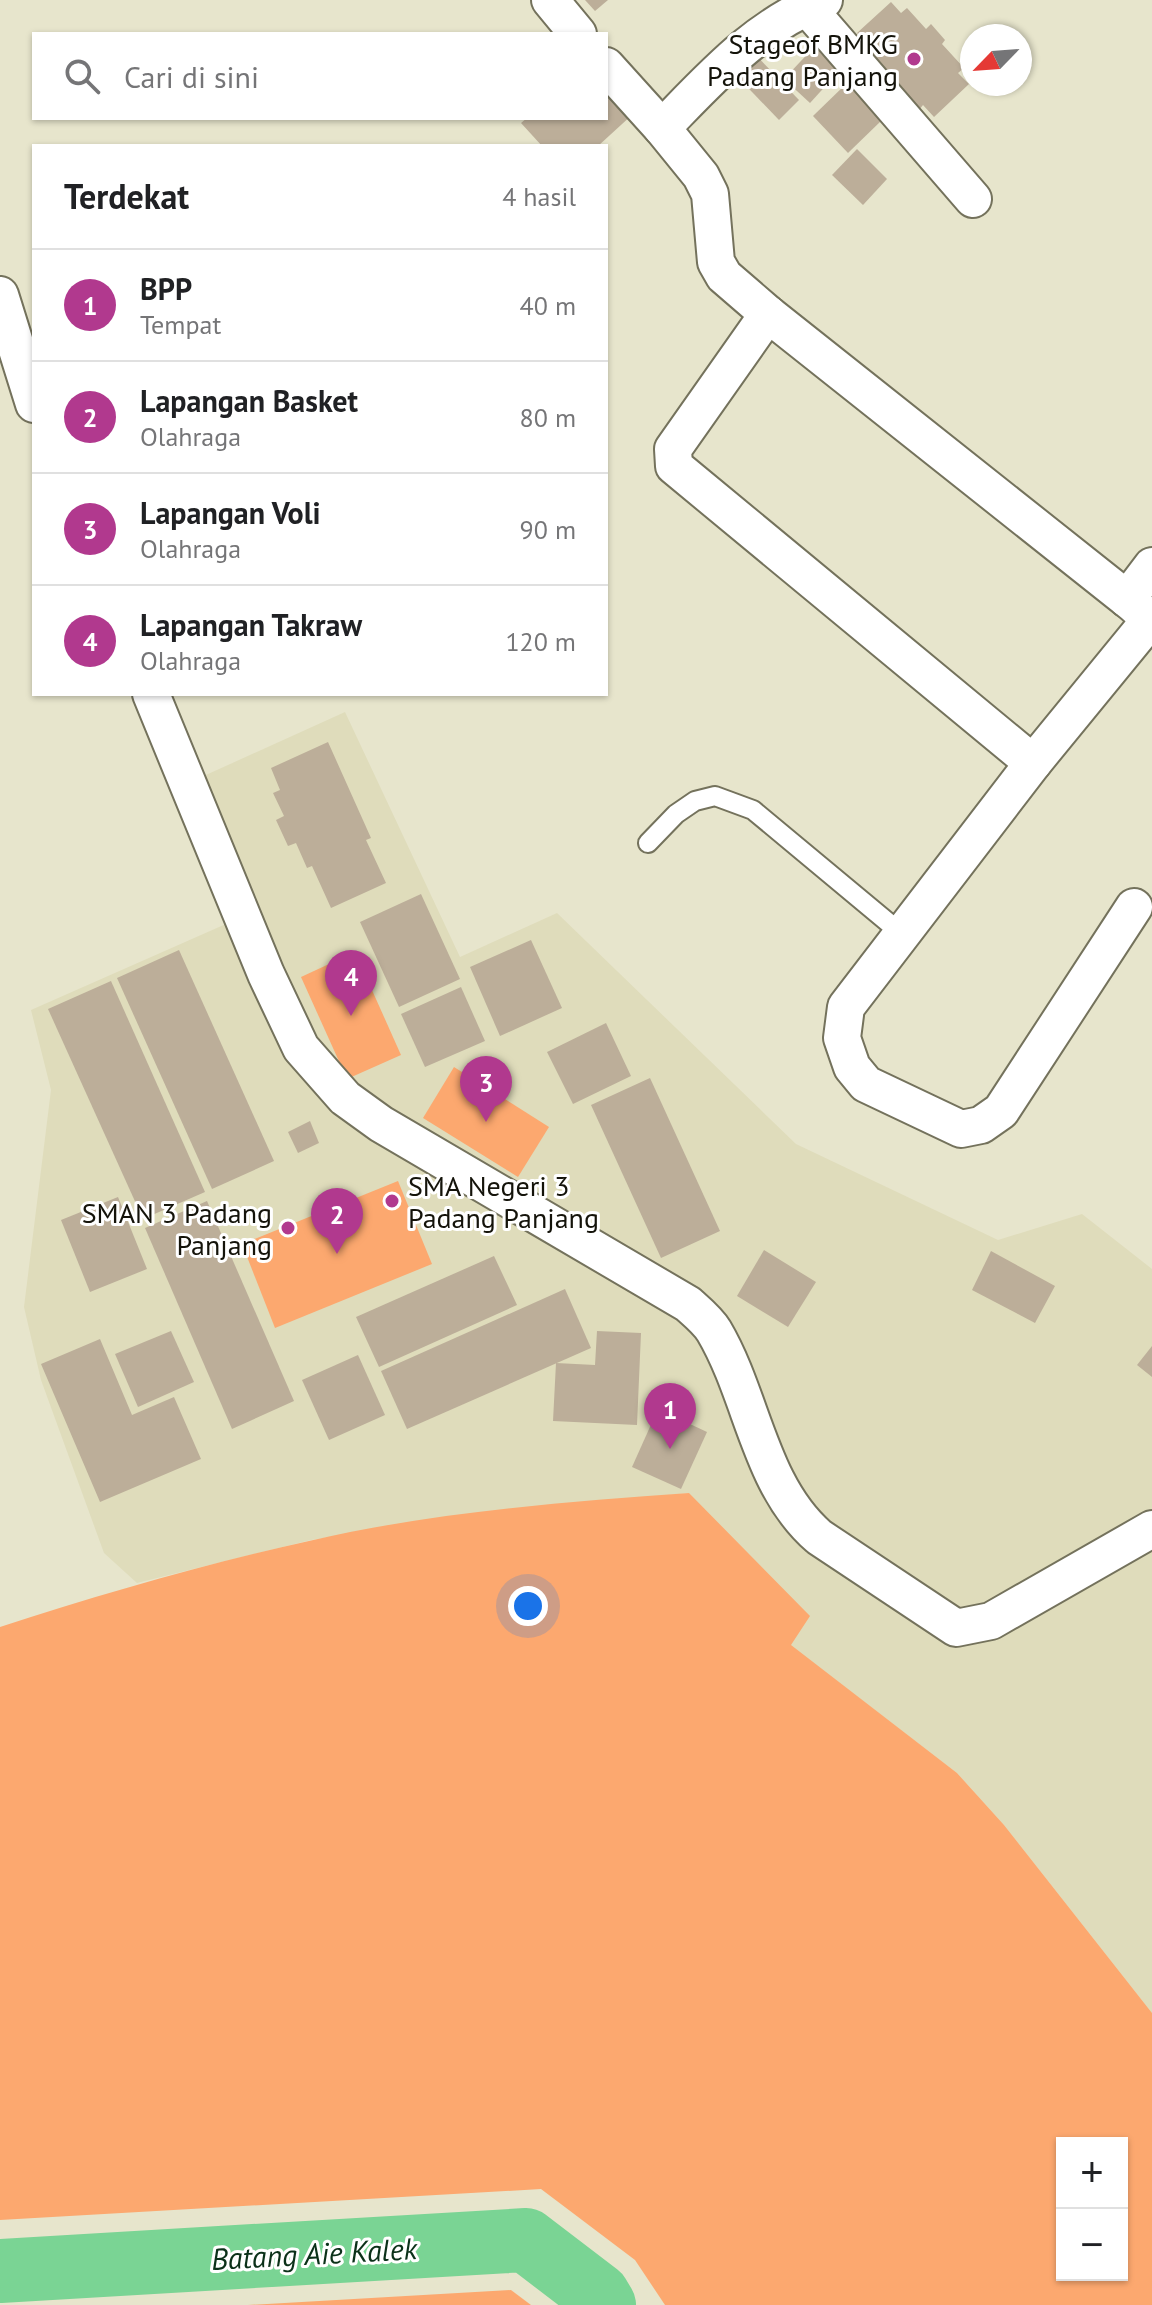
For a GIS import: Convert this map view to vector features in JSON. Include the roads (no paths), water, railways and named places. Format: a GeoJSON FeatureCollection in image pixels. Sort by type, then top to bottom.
{"type":"FeatureCollection","features":[{"type":"Feature","properties":{"kind":"street"},"geometry":{"type":"LineString","coordinates":[[550,0],[576,32]]}},
{"type":"Feature","properties":{"kind":"street"},"geometry":{"type":"LineString","coordinates":[[662,128],[730,59],[815,3],[973,199]]}},
{"type":"Feature","properties":{"kind":"street"},"geometry":{"type":"LineString","coordinates":[[608,68],[701,176],[710,194],[716,262],[724,276],[1142,611],[1144,624],[1141,631],[1033,763],[846,1007],[842,1038],[852,1067],[866,1084],[961,1129],[981,1125],[1001,1111],[1134,907]]}},
{"type":"Feature","properties":{"kind":"street"},"geometry":{"type":"LineString","coordinates":[[0,295],[32,398]]}},
{"type":"Feature","properties":{"kind":"street"},"geometry":{"type":"LineString","coordinates":[[768,314],[673,449],[674,466],[1033,763]]}},
{"type":"Feature","properties":{"kind":"street"},"geometry":{"type":"LineString","coordinates":[[1127,599],[1152,566]]}},
{"type":"Feature","properties":{"kind":"street"},"geometry":{"type":"LineString","coordinates":[[152,696],[266,974],[301,1048],[345,1098],[381,1124],[688,1304],[713,1328],[781,1493],[798,1520],[956,1628],[991,1621],[1152,1529]]}},
{"type":"Feature","properties":{"kind":"lane"},"geometry":{"type":"LineString","coordinates":[[648,843],[676,814],[695,801],[715,796],[753,810],[902,934]]}},
{"type":"Feature","properties":{"kind":"waterway","name":"Batang Aie Kalek"},"geometry":{"type":"LineString","coordinates":[[0,2271],[526,2240],[598,2295],[604,2305]]}},
{"type":"Feature","properties":{"kind":"place","name":"Stageof BMKG Padang Panjang"},"geometry":{"type":"Point","coordinates":[914,59]}},
{"type":"Feature","properties":{"kind":"place","name":"Lapangan Takraw"},"geometry":{"type":"Point","coordinates":[351,1016]}},
{"type":"Feature","properties":{"kind":"place","name":"Lapangan Voli"},"geometry":{"type":"Point","coordinates":[486,1122]}},
{"type":"Feature","properties":{"kind":"place","name":"SMA Negeri 3 Padang Panjang"},"geometry":{"type":"Point","coordinates":[392,1201]}},
{"type":"Feature","properties":{"kind":"place","name":"SMAN 3 Padang Panjang"},"geometry":{"type":"Point","coordinates":[288,1228]}},
{"type":"Feature","properties":{"kind":"place","name":"Lapangan Basket"},"geometry":{"type":"Point","coordinates":[337,1254]}},
{"type":"Feature","properties":{"kind":"place","name":"BPP"},"geometry":{"type":"Point","coordinates":[670,1449]}}]}
